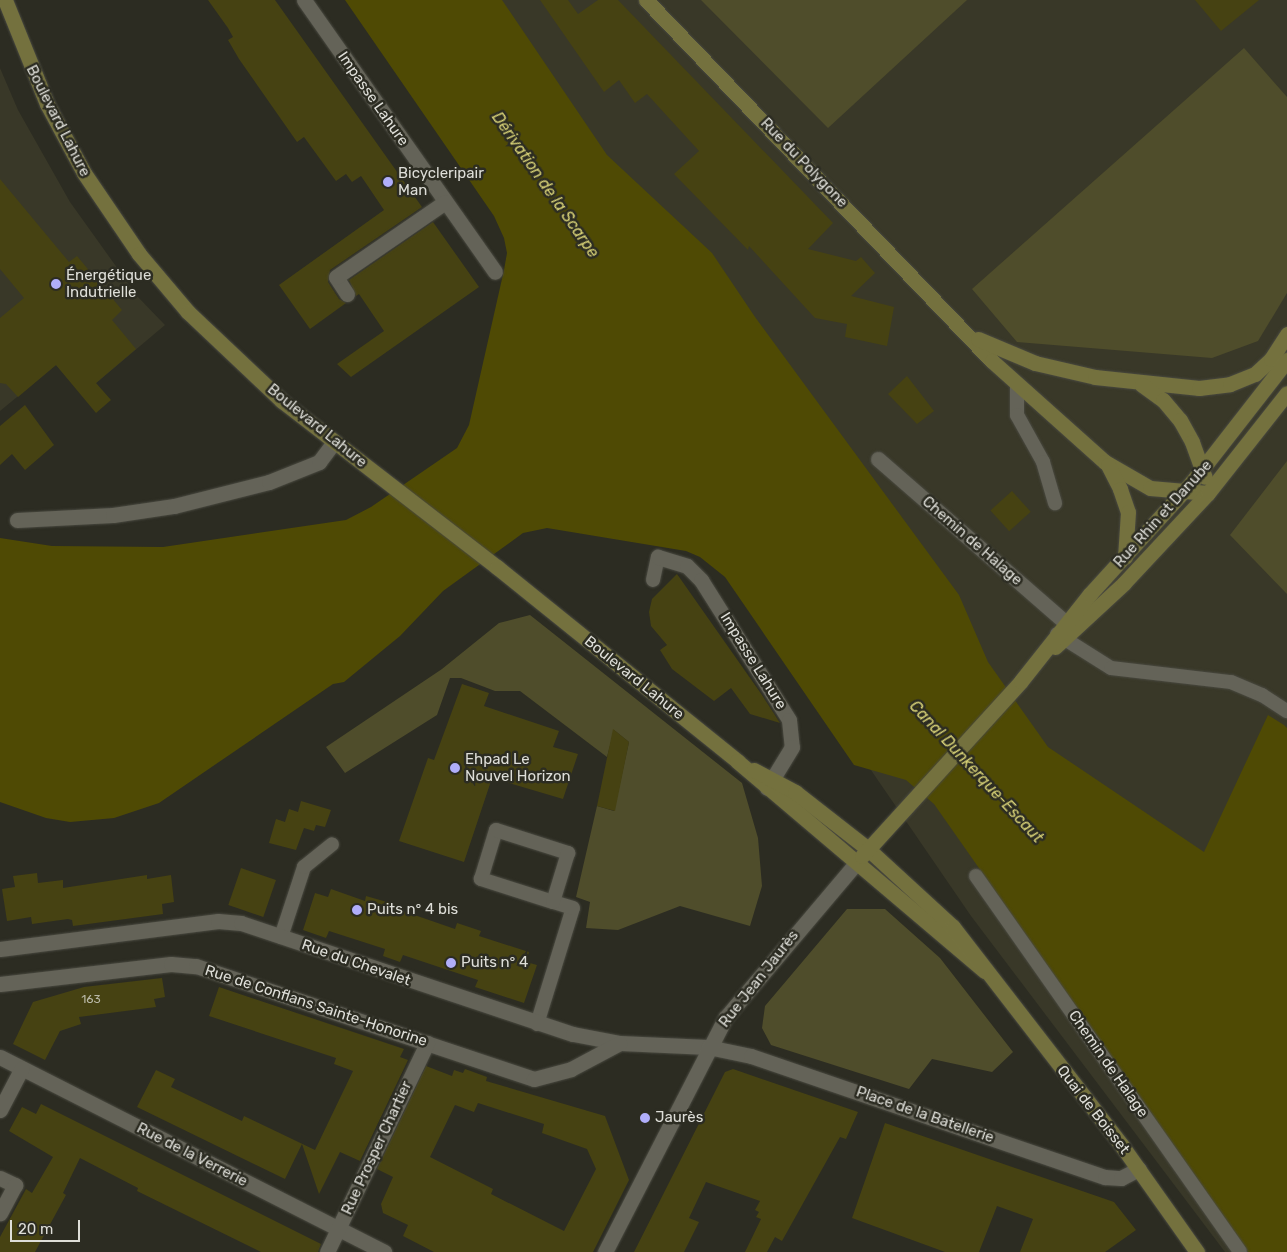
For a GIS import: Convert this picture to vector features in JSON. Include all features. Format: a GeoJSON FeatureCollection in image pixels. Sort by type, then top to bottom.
{"type":"FeatureCollection","features":[{"type":"Feature","properties":{"kind":"main road","name":"Boulevard Lahure"},"geometry":{"type":"LineString","coordinates":[[5,0],[29,64],[59,129],[95,191],[139,254],[188,312],[282,400],[497,567],[737,761],[770,784],[856,863]]}},
{"type":"Feature","properties":{"kind":"main road","name":"Rue du Polygone"},"geometry":{"type":"LineString","coordinates":[[646,0],[1017,384],[1105,462],[1150,488],[1183,493],[1208,493],[1203,470],[1180,420],[1163,400],[1140,384]]}},
{"type":"Feature","properties":{"kind":"main road","name":"Rue du Polygone"},"geometry":{"type":"LineString","coordinates":[[961,326],[995,348],[1035,363],[1140,384],[1199,388],[1241,380],[1264,368],[1287,334]]}},
{"type":"Feature","properties":{"kind":"main road","name":"Rue Rhin et Danube"},"geometry":{"type":"LineString","coordinates":[[905,809],[1021,681],[1125,556],[1203,470],[1287,360]]}},
{"type":"Feature","properties":{"kind":"main road","name":"Rue Rhin et Danube"},"geometry":{"type":"LineString","coordinates":[[1062,632],[1208,493],[1287,393]]}},
{"type":"Feature","properties":{"kind":"main road","name":"Rue du Polygone"},"geometry":{"type":"LineString","coordinates":[[1105,462],[1120,489],[1128,512],[1125,556]]}},
{"type":"Feature","properties":{"kind":"main road","name":"Boulevard Lahure"},"geometry":{"type":"LineString","coordinates":[[770,784],[795,792],[868,849]]}},
{"type":"Feature","properties":{"kind":"main road","name":"Rue Jean Jaurès"},"geometry":{"type":"LineString","coordinates":[[856,863],[905,809]]}},
{"type":"Feature","properties":{"kind":"main road","name":"Quai de Boisset"},"geometry":{"type":"LineString","coordinates":[[868,849],[953,927],[1139,1169],[1197,1252]]}},
{"type":"Feature","properties":{"kind":"main road","name":"Quai de Boisset"},"geometry":{"type":"LineString","coordinates":[[856,863],[985,971]]}},
{"type":"Feature","properties":{"kind":"street","name":"Impasse Lahure"},"geometry":{"type":"LineString","coordinates":[[304,0],[495,272]]}},
{"type":"Feature","properties":{"kind":"street"},"geometry":{"type":"LineString","coordinates":[[347,294],[336,277],[445,202]]}},
{"type":"Feature","properties":{"kind":"street"},"geometry":{"type":"LineString","coordinates":[[17,520],[113,516],[174,506],[269,482],[319,462],[334,442]]}},
{"type":"Feature","properties":{"kind":"street","name":"Chemin de Halage"},"geometry":{"type":"LineString","coordinates":[[878,459],[1062,632]]}},
{"type":"Feature","properties":{"kind":"street","name":"Impasse Lahure"},"geometry":{"type":"LineString","coordinates":[[658,557],[682,564],[701,580],[788,720],[792,747],[770,784]]}},
{"type":"Feature","properties":{"kind":"street","name":"Rue Jean Jaurès"},"geometry":{"type":"LineString","coordinates":[[605,1252],[708,1047],[747,990],[856,863]]}},
{"type":"Feature","properties":{"kind":"street","name":"Rue du Chevalet"},"geometry":{"type":"LineString","coordinates":[[0,949],[218,921],[241,923],[537,1024],[620,1043],[708,1047]]}},
{"type":"Feature","properties":{"kind":"street","name":"Rue de Conflans Sainte-Honorine"},"geometry":{"type":"LineString","coordinates":[[0,984],[171,964],[196,966],[534,1080],[570,1069],[620,1043]]}},
{"type":"Feature","properties":{"kind":"street","name":"Rue Prosper Chartier"},"geometry":{"type":"LineString","coordinates":[[327,1252],[427,1043]]}},
{"type":"Feature","properties":{"kind":"street","name":"Place de la Batellerie"},"geometry":{"type":"LineString","coordinates":[[708,1047],[767,1060],[1105,1178],[1122,1178],[1139,1169]]}},
{"type":"Feature","properties":{"kind":"street","name":"Rue de la Verrerie"},"geometry":{"type":"LineString","coordinates":[[0,1057],[384,1252]]}},
{"type":"Feature","properties":{"kind":"street"},"geometry":{"type":"LineString","coordinates":[[0,1110],[22,1068]]}},
{"type":"Feature","properties":{"kind":"street"},"geometry":{"type":"LineString","coordinates":[[0,1178],[15,1186],[0,1213]]}},
{"type":"Feature","properties":{"kind":"lane"},"geometry":{"type":"LineString","coordinates":[[1017,384],[1017,415],[1043,462],[1054,503]]}},
{"type":"Feature","properties":{"kind":"lane"},"geometry":{"type":"LineString","coordinates":[[653,580],[658,557]]}},
{"type":"Feature","properties":{"kind":"lane"},"geometry":{"type":"LineString","coordinates":[[1062,632],[1111,668],[1231,682],[1262,695],[1287,711]]}},
{"type":"Feature","properties":{"kind":"lane"},"geometry":{"type":"LineString","coordinates":[[537,1024],[573,908],[553,902],[481,879],[496,830],[568,853],[553,902]]}},
{"type":"Feature","properties":{"kind":"lane"},"geometry":{"type":"LineString","coordinates":[[281,937],[304,867],[332,844]]}},
{"type":"Feature","properties":{"kind":"lane","name":"Chemin de Halage"},"geometry":{"type":"LineString","coordinates":[[976,876],[1240,1252]]}},
{"type":"Feature","properties":{"kind":"shaded area"},"geometry":{"type":"Polygon","coordinates":[[[356,0],[1287,0],[1287,1252],[1225,1252],[971,916],[570,331],[356,0]]]}},
{"type":"Feature","properties":{"kind":"shaded area"},"geometry":{"type":"Polygon","coordinates":[[[701,0],[967,0],[828,128],[701,0]]]}},
{"type":"Feature","properties":{"kind":"shaded area"},"geometry":{"type":"Polygon","coordinates":[[[1244,48],[1287,97],[1287,293],[1258,341],[1212,358],[1017,342],[972,289],[1244,48]]]}},
{"type":"Feature","properties":{"kind":"shaded area","name":"Énergétique Indutrielle"},"geometry":{"type":"Polygon","coordinates":[[[0,68],[18,110],[70,202],[138,297],[165,325],[82,395],[56,365],[0,411],[0,68]]]}},
{"type":"Feature","properties":{"kind":"shaded area"},"geometry":{"type":"Polygon","coordinates":[[[1287,461],[1287,594],[1230,535],[1287,461]]]}},
{"type":"Feature","properties":{"kind":"shaded area"},"geometry":{"type":"Polygon","coordinates":[[[530,615],[742,783],[758,838],[762,886],[750,926],[680,906],[618,930],[586,928],[590,902],[576,897],[597,806],[614,811],[629,742],[614,730],[607,757],[520,691],[495,691],[461,678],[450,678],[437,715],[345,773],[326,747],[442,669],[499,623],[530,615]]]}},
{"type":"Feature","properties":{"kind":"shaded area"},"geometry":{"type":"Polygon","coordinates":[[[847,909],[885,909],[940,958],[1013,1052],[992,1072],[932,1059],[909,1089],[771,1045],[762,1028],[765,1006],[847,909]]]}},
{"type":"Feature","properties":{"kind":"water"},"geometry":{"type":"Polygon","coordinates":[[[345,0],[502,0],[607,155],[712,253],[755,317],[959,595],[988,662],[1048,747],[1204,852],[1268,715],[1287,728],[1287,1252],[1248,1252],[934,804],[906,780],[854,765],[725,577],[700,557],[686,551],[547,528],[523,533],[443,591],[400,636],[344,682],[333,684],[159,803],[114,818],[70,822],[46,818],[0,802],[0,538],[52,546],[163,547],[346,520],[371,507],[457,448],[469,425],[504,270],[507,253],[504,238],[494,216],[345,0]]]}},
{"type":"Feature","properties":{"kind":"building"},"geometry":{"type":"Polygon","coordinates":[[[208,0],[275,0],[422,207],[330,270],[328,282],[339,299],[346,303],[310,329],[279,285],[384,210],[361,176],[352,182],[346,174],[336,181],[304,137],[297,142],[239,59],[228,40],[233,37],[208,0]]]}},
{"type":"Feature","properties":{"kind":"building"},"geometry":{"type":"Polygon","coordinates":[[[540,0],[568,0],[578,14],[598,0],[618,0],[833,223],[808,249],[856,261],[861,257],[875,273],[851,296],[894,307],[887,346],[845,337],[847,324],[815,318],[749,246],[748,250],[674,174],[699,151],[647,94],[635,103],[619,80],[604,92],[540,0]]]}},
{"type":"Feature","properties":{"kind":"building"},"geometry":{"type":"Polygon","coordinates":[[[1195,0],[1259,0],[1221,31],[1195,0]]]}},
{"type":"Feature","properties":{"kind":"building","name":"Énergétique Indutrielle"},"geometry":{"type":"Polygon","coordinates":[[[0,179],[69,262],[77,256],[122,310],[112,320],[136,349],[96,383],[111,400],[96,413],[56,365],[18,397],[6,384],[0,383],[0,318],[24,298],[0,269],[0,179]]]}},
{"type":"Feature","properties":{"kind":"building"},"geometry":{"type":"Polygon","coordinates":[[[433,222],[479,287],[351,377],[337,364],[384,331],[359,294],[356,296],[349,280],[433,222]]]}},
{"type":"Feature","properties":{"kind":"building"},"geometry":{"type":"Polygon","coordinates":[[[907,376],[934,411],[917,424],[888,394],[907,376]]]}},
{"type":"Feature","properties":{"kind":"building"},"geometry":{"type":"Polygon","coordinates":[[[25,405],[54,445],[25,470],[12,454],[0,465],[0,426],[25,405]]]}},
{"type":"Feature","properties":{"kind":"building"},"geometry":{"type":"Polygon","coordinates":[[[1012,491],[1031,512],[1009,531],[990,510],[1012,491]]]}},
{"type":"Feature","properties":{"kind":"building"},"geometry":{"type":"Polygon","coordinates":[[[677,574],[780,723],[750,714],[731,688],[714,701],[672,669],[660,650],[667,645],[651,626],[649,612],[652,599],[677,574]]]}},
{"type":"Feature","properties":{"kind":"building","name":"Ehpad Le Nouvel Horizon"},"geometry":{"type":"Polygon","coordinates":[[[462,684],[489,693],[484,706],[559,731],[553,747],[578,754],[563,799],[492,778],[464,862],[399,841],[428,758],[434,760],[462,684]]]}},
{"type":"Feature","properties":{"kind":"building"},"geometry":{"type":"Polygon","coordinates":[[[613,729],[629,742],[615,811],[597,806],[613,729]]]}},
{"type":"Feature","properties":{"kind":"building"},"geometry":{"type":"Polygon","coordinates":[[[301,801],[331,810],[325,827],[316,825],[314,831],[304,828],[296,850],[269,843],[276,819],[285,822],[289,809],[298,812],[301,801]]]}},
{"type":"Feature","properties":{"kind":"building"},"geometry":{"type":"Polygon","coordinates":[[[241,868],[276,880],[263,917],[228,905],[241,868]]]}},
{"type":"Feature","properties":{"kind":"building"},"geometry":{"type":"Polygon","coordinates":[[[37,873],[38,883],[63,880],[63,888],[147,875],[147,879],[171,875],[174,902],[162,904],[163,914],[73,926],[72,920],[68,919],[32,924],[31,917],[7,921],[2,889],[15,887],[13,876],[37,873]]]}},
{"type":"Feature","properties":{"kind":"building"},"geometry":{"type":"Polygon","coordinates":[[[331,889],[365,901],[366,896],[401,906],[400,910],[455,929],[457,923],[481,931],[479,936],[529,952],[526,962],[537,965],[524,1003],[475,987],[478,980],[403,955],[400,962],[383,956],[385,949],[329,931],[326,938],[303,930],[315,893],[328,897],[331,889]]]}},
{"type":"Feature","properties":{"kind":"building"},"geometry":{"type":"Polygon","coordinates":[[[162,978],[165,997],[154,999],[156,1007],[79,1017],[81,1024],[60,1031],[45,1060],[13,1044],[33,1002],[84,987],[162,978]]]}},
{"type":"Feature","properties":{"kind":"building"},"geometry":{"type":"Polygon","coordinates":[[[219,987],[404,1049],[400,1057],[408,1060],[360,1161],[340,1152],[319,1194],[302,1144],[285,1179],[137,1107],[156,1070],[175,1079],[171,1087],[242,1121],[244,1116],[315,1150],[353,1071],[334,1064],[336,1058],[209,1016],[219,987]]]}},
{"type":"Feature","properties":{"kind":"building"},"geometry":{"type":"Polygon","coordinates":[[[426,1066],[452,1076],[454,1070],[463,1073],[465,1069],[487,1077],[486,1081],[605,1116],[629,1180],[593,1252],[434,1252],[403,1236],[408,1225],[383,1213],[381,1204],[393,1177],[377,1169],[426,1066]],[[478,1103],[474,1112],[455,1105],[430,1157],[493,1189],[491,1194],[564,1231],[596,1169],[587,1149],[542,1133],[544,1124],[478,1103]]]}},
{"type":"Feature","properties":{"kind":"building"},"geometry":{"type":"Polygon","coordinates":[[[733,1069],[858,1112],[846,1139],[840,1137],[782,1241],[775,1237],[767,1252],[745,1252],[761,1219],[756,1217],[759,1212],[755,1210],[760,1201],[706,1182],[689,1218],[699,1222],[684,1252],[634,1252],[725,1072],[733,1069]]]}},
{"type":"Feature","properties":{"kind":"building"},"geometry":{"type":"Polygon","coordinates":[[[41,1104],[321,1244],[318,1252],[261,1252],[137,1191],[138,1188],[80,1158],[63,1193],[66,1195],[35,1252],[0,1252],[0,1237],[26,1189],[32,1193],[53,1157],[9,1131],[22,1107],[36,1114],[41,1104]]]}},
{"type":"Feature","properties":{"kind":"building"},"geometry":{"type":"Polygon","coordinates":[[[885,1123],[1114,1202],[1136,1230],[1105,1252],[1020,1252],[1033,1219],[997,1206],[979,1252],[945,1252],[852,1218],[885,1123]]]}},
{"type":"Feature","properties":{"kind":"place","name":"Bicycleripair Man"},"geometry":{"type":"Point","coordinates":[388,182]}},
{"type":"Feature","properties":{"kind":"place","name":"Énergétique Indutrielle"},"geometry":{"type":"Point","coordinates":[56,284]}},
{"type":"Feature","properties":{"kind":"place","name":"Ehpad Le Nouvel Horizon"},"geometry":{"type":"Point","coordinates":[455,768]}},
{"type":"Feature","properties":{"kind":"place","name":"Puits n° 4 bis"},"geometry":{"type":"Point","coordinates":[357,910]}},
{"type":"Feature","properties":{"kind":"place","name":"Puits n° 4"},"geometry":{"type":"Point","coordinates":[451,963]}},
{"type":"Feature","properties":{"kind":"place","name":"Jaurès"},"geometry":{"type":"Point","coordinates":[645,1118]}},
{"type":"Feature","properties":{"kind":"water label","name":"Dérivation de la Scarpe"},"geometry":{"type":"Point","coordinates":[545,185]}},
{"type":"Feature","properties":{"kind":"water label","name":"Canal Dunkerque-Escaut"},"geometry":{"type":"Point","coordinates":[976,772]}}]}
